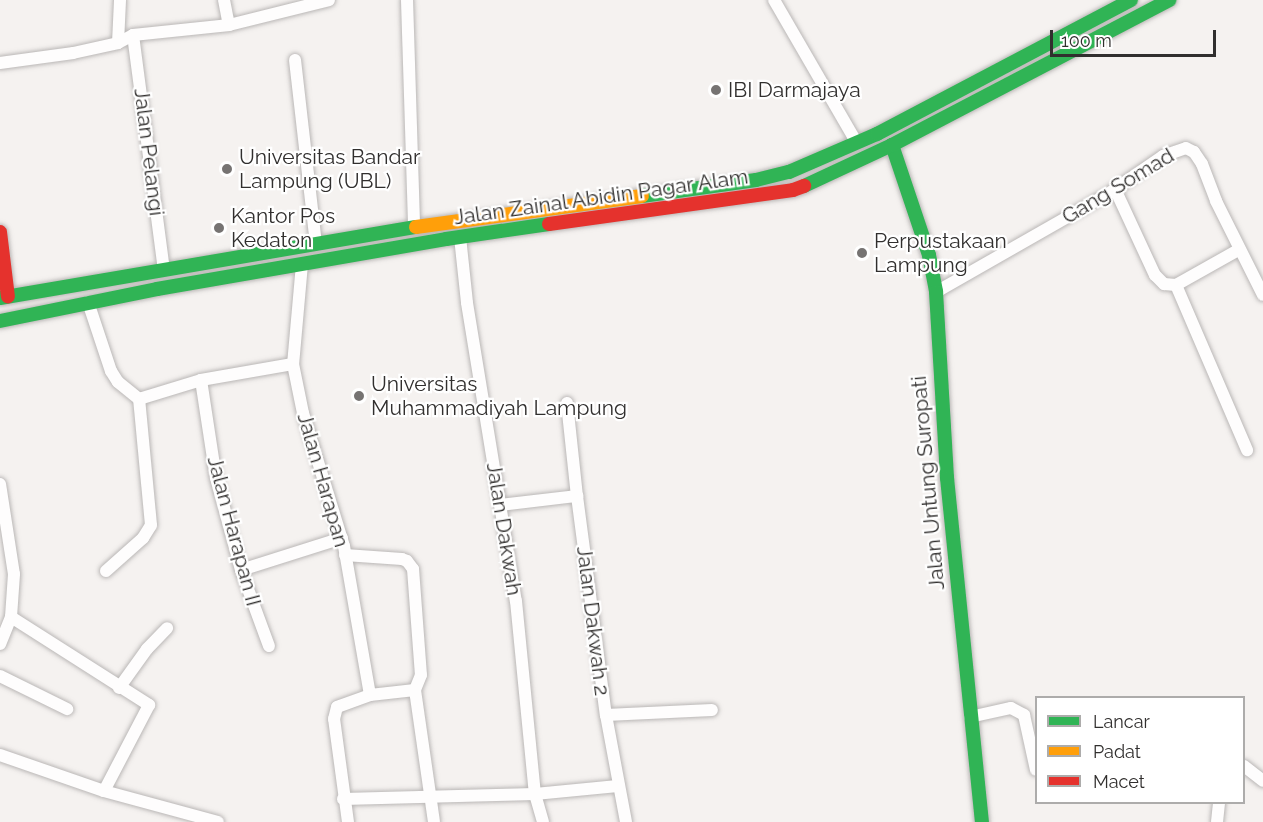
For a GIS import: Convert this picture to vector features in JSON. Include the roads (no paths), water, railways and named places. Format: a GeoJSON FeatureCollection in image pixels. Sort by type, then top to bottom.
{"type":"FeatureCollection","features":[{"type":"Feature","properties":{"kind":"main road","name":"Jalan Zainal Abidin Pagar Alam"},"geometry":{"type":"LineString","coordinates":[[4,297],[414,227],[778,175],[823,159],[857,143],[1132,0]]}},
{"type":"Feature","properties":{"kind":"main road"},"geometry":{"type":"LineString","coordinates":[[1132,0],[1131,10],[1142,14]]}},
{"type":"Feature","properties":{"kind":"main road","name":"Jalan Zainal Abidin Pagar Alam"},"geometry":{"type":"LineString","coordinates":[[0,321],[88,302],[460,237],[793,190],[892,145],[1169,0]]}},
{"type":"Feature","properties":{"kind":"main road"},"geometry":{"type":"LineString","coordinates":[[1039,48],[1046,48],[1051,52],[1047,63]]}},
{"type":"Feature","properties":{"kind":"main road"},"geometry":{"type":"LineString","coordinates":[[983,78],[988,93]]}},
{"type":"Feature","properties":{"kind":"main road"},"geometry":{"type":"LineString","coordinates":[[953,94],[961,108]]}},
{"type":"Feature","properties":{"kind":"main road","name":"Jalan Untung Suropati"},"geometry":{"type":"LineString","coordinates":[[892,145],[929,255],[936,291],[947,478],[982,822]]}},
{"type":"Feature","properties":{"kind":"main road"},"geometry":{"type":"LineString","coordinates":[[612,199],[613,216]]}},
{"type":"Feature","properties":{"kind":"main road"},"geometry":{"type":"LineString","coordinates":[[0,232],[4,297]]}},
{"type":"Feature","properties":{"kind":"street"},"geometry":{"type":"LineString","coordinates":[[118,43],[120,0]]}},
{"type":"Feature","properties":{"kind":"street"},"geometry":{"type":"LineString","coordinates":[[224,0],[229,25]]}},
{"type":"Feature","properties":{"kind":"street"},"geometry":{"type":"LineString","coordinates":[[0,63],[73,53],[118,43],[133,35],[229,25],[329,0]]}},
{"type":"Feature","properties":{"kind":"street"},"geometry":{"type":"LineString","coordinates":[[407,0],[414,227]]}},
{"type":"Feature","properties":{"kind":"street"},"geometry":{"type":"LineString","coordinates":[[774,0],[857,143]]}},
{"type":"Feature","properties":{"kind":"street","name":"Jalan Pelangi"},"geometry":{"type":"LineString","coordinates":[[133,35],[164,269]]}},
{"type":"Feature","properties":{"kind":"street"},"geometry":{"type":"LineString","coordinates":[[296,60],[316,243]]}},
{"type":"Feature","properties":{"kind":"street","name":"Gang Somad"},"geometry":{"type":"LineString","coordinates":[[936,291],[1115,189],[1163,156],[1180,149],[1191,150],[1202,164],[1263,295]]}},
{"type":"Feature","properties":{"kind":"street"},"geometry":{"type":"LineString","coordinates":[[1115,189],[1158,280],[1164,284],[1176,285],[1240,249]]}},
{"type":"Feature","properties":{"kind":"street","name":"Jalan Dakwah"},"geometry":{"type":"LineString","coordinates":[[460,237],[467,303],[516,601],[535,794],[543,822]]}},
{"type":"Feature","properties":{"kind":"street","name":"Jalan Harapan"},"geometry":{"type":"LineString","coordinates":[[302,264],[293,364],[303,413],[342,538],[370,695]]}},
{"type":"Feature","properties":{"kind":"street"},"geometry":{"type":"LineString","coordinates":[[1176,285],[1247,450]]}},
{"type":"Feature","properties":{"kind":"street"},"geometry":{"type":"LineString","coordinates":[[88,302],[111,371],[118,382],[139,399],[151,525],[143,538],[106,571]]}},
{"type":"Feature","properties":{"kind":"street"},"geometry":{"type":"LineString","coordinates":[[139,399],[201,380],[293,364]]}},
{"type":"Feature","properties":{"kind":"street","name":"Jalan Harapan II"},"geometry":{"type":"LineString","coordinates":[[201,380],[216,478],[241,570],[269,646]]}},
{"type":"Feature","properties":{"kind":"street","name":"Jalan Dakwah 2"},"geometry":{"type":"LineString","coordinates":[[567,403],[606,715],[626,822]]}},
{"type":"Feature","properties":{"kind":"street"},"geometry":{"type":"LineString","coordinates":[[0,484],[14,574],[11,617],[0,644]]}},
{"type":"Feature","properties":{"kind":"street"},"geometry":{"type":"LineString","coordinates":[[500,505],[577,496]]}},
{"type":"Feature","properties":{"kind":"street"},"geometry":{"type":"LineString","coordinates":[[241,570],[342,538]]}},
{"type":"Feature","properties":{"kind":"street"},"geometry":{"type":"LineString","coordinates":[[345,555],[402,559],[411,565],[421,675],[415,690],[434,822]]}},
{"type":"Feature","properties":{"kind":"street"},"geometry":{"type":"LineString","coordinates":[[11,617],[119,688],[146,701],[149,708],[104,791]]}},
{"type":"Feature","properties":{"kind":"street"},"geometry":{"type":"LineString","coordinates":[[119,688],[147,648],[167,628]]}},
{"type":"Feature","properties":{"kind":"street"},"geometry":{"type":"LineString","coordinates":[[0,676],[67,709]]}},
{"type":"Feature","properties":{"kind":"street"},"geometry":{"type":"LineString","coordinates":[[348,822],[343,799],[335,712],[341,704],[370,695],[415,690]]}},
{"type":"Feature","properties":{"kind":"street"},"geometry":{"type":"LineString","coordinates":[[970,717],[1011,708],[1024,715],[1035,765]]}},
{"type":"Feature","properties":{"kind":"street"},"geometry":{"type":"LineString","coordinates":[[606,715],[712,710]]}},
{"type":"Feature","properties":{"kind":"street"},"geometry":{"type":"LineString","coordinates":[[0,755],[104,791],[218,822]]}},
{"type":"Feature","properties":{"kind":"street"},"geometry":{"type":"LineString","coordinates":[[1245,767],[1263,780]]}},
{"type":"Feature","properties":{"kind":"street"},"geometry":{"type":"LineString","coordinates":[[343,799],[535,794],[618,786]]}},
{"type":"Feature","properties":{"kind":"street"},"geometry":{"type":"LineString","coordinates":[[1217,822],[1220,804]]}},
{"type":"Feature","properties":{"kind":"place","name":"IBI Darmajaya"},"geometry":{"type":"Point","coordinates":[716,90]}},
{"type":"Feature","properties":{"kind":"place","name":"Universitas Bandar Lampung (UBL)"},"geometry":{"type":"Point","coordinates":[227,169]}},
{"type":"Feature","properties":{"kind":"place","name":"Kantor Pos Kedaton"},"geometry":{"type":"Point","coordinates":[219,228]}},
{"type":"Feature","properties":{"kind":"place","name":"Perpustakaan Lampung"},"geometry":{"type":"Point","coordinates":[862,253]}},
{"type":"Feature","properties":{"kind":"place","name":"Universitas Muhammadiyah Lampung"},"geometry":{"type":"Point","coordinates":[359,396]}}]}
